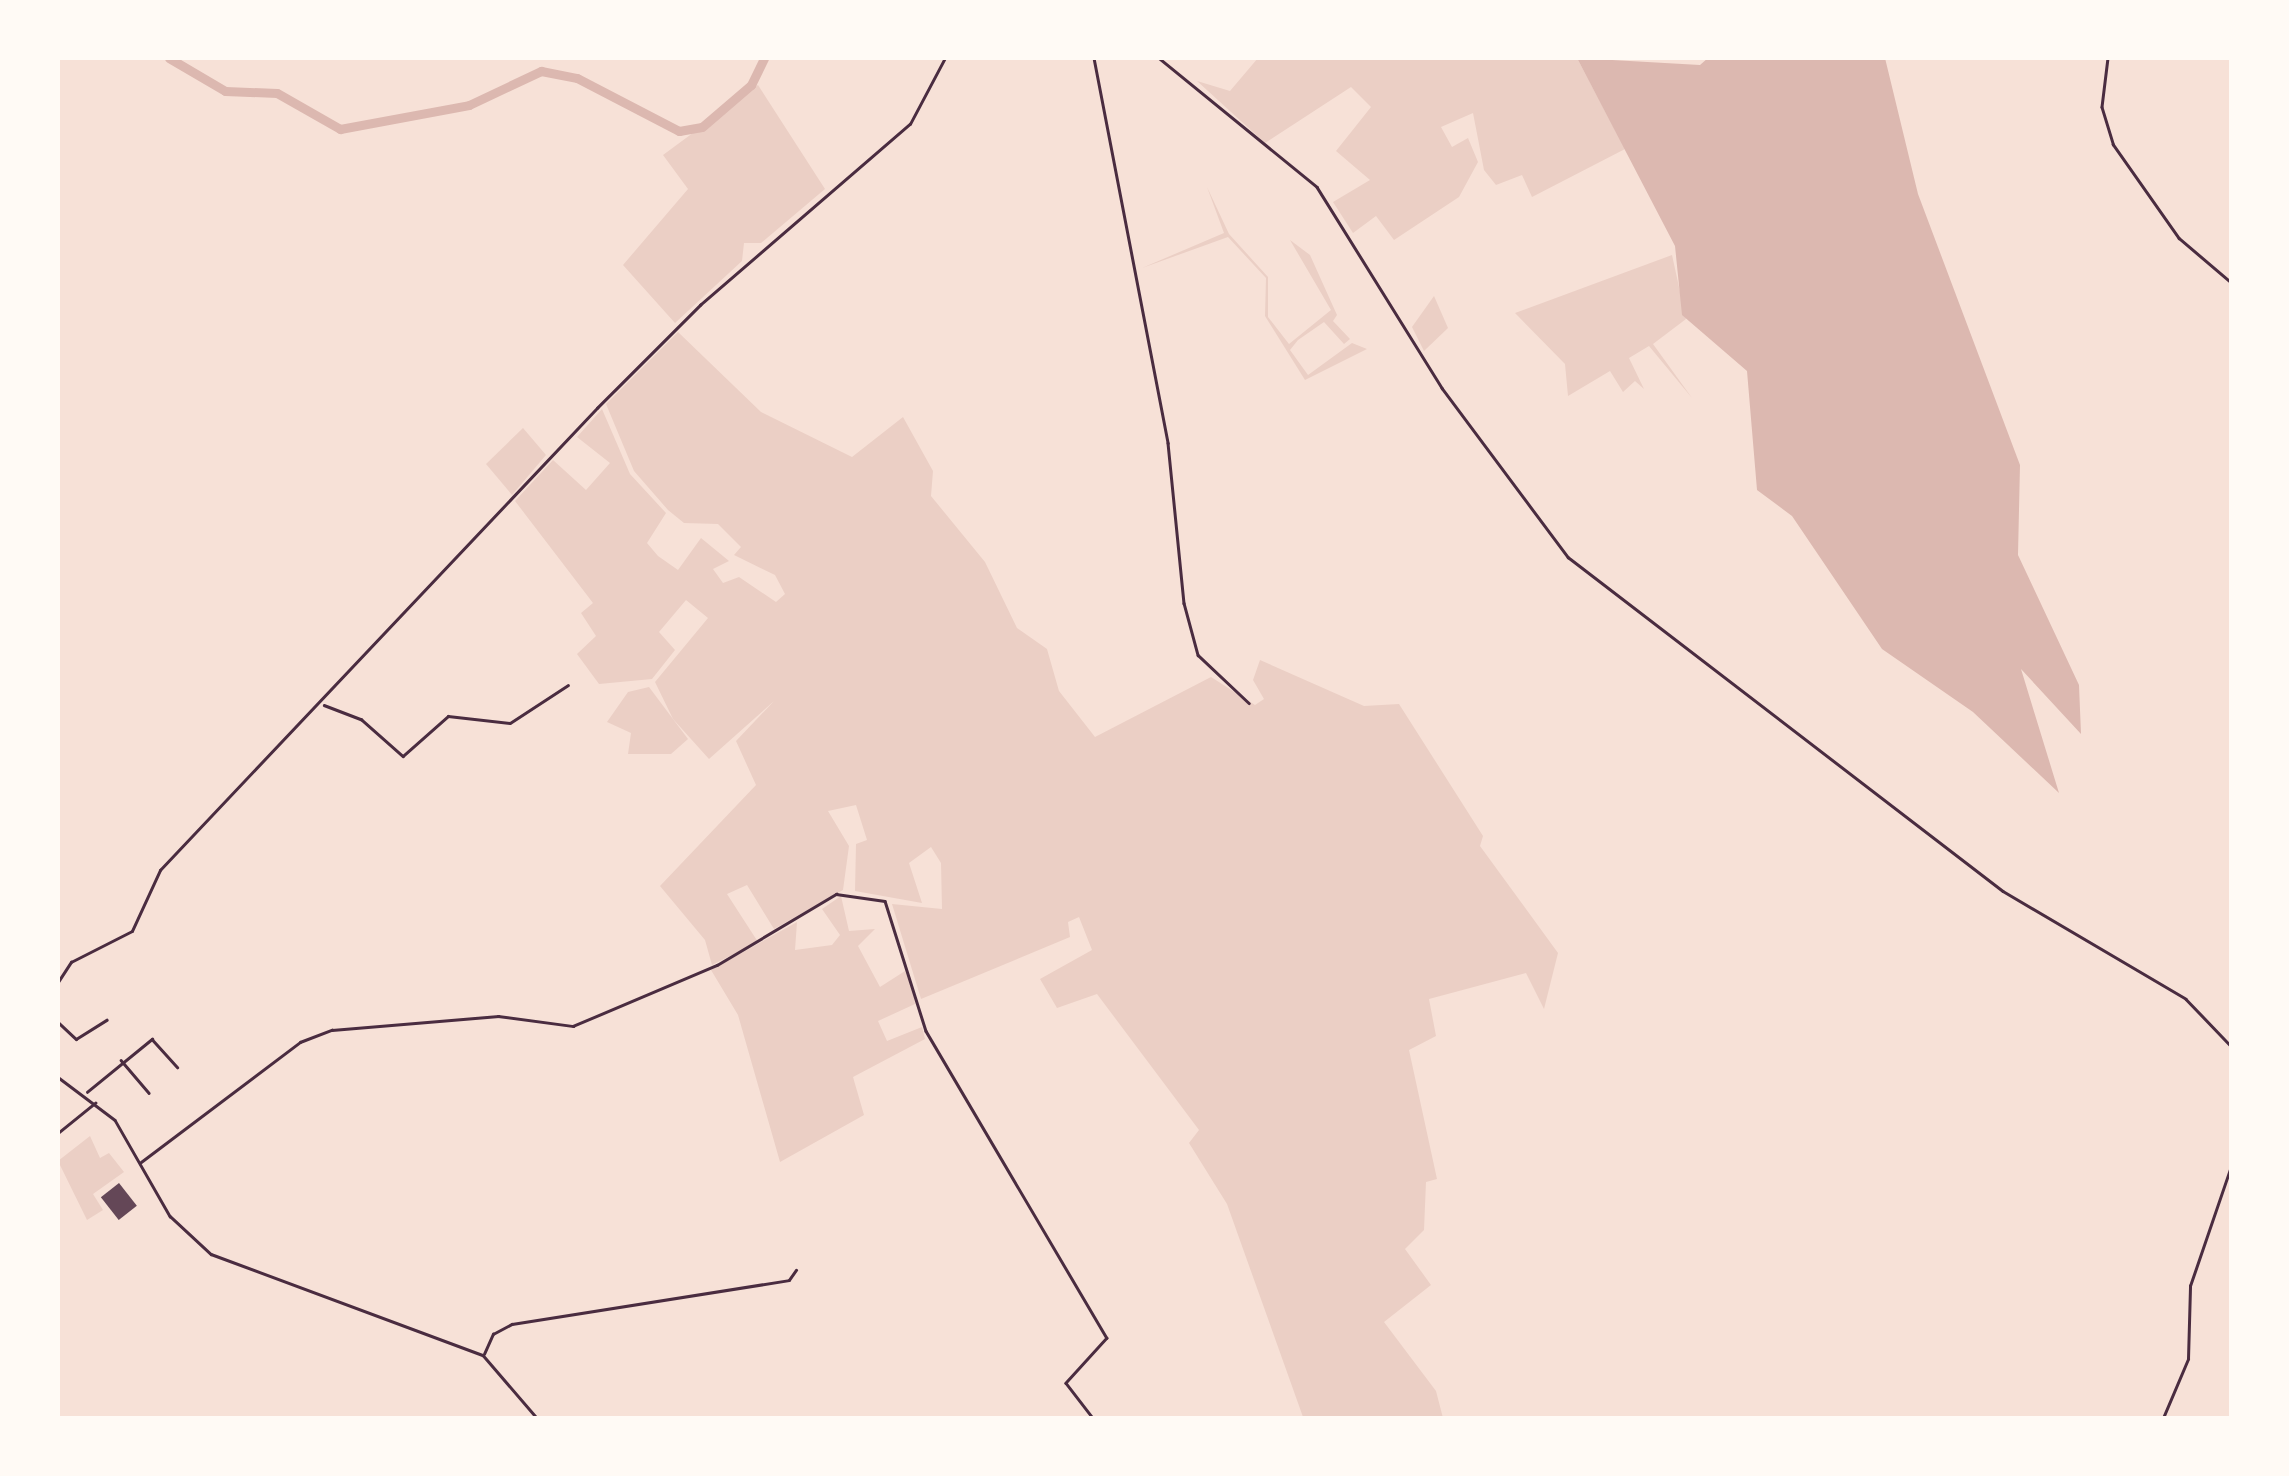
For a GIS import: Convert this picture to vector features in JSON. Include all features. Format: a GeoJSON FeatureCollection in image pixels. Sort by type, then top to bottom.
{"type":"FeatureCollection","features":[{"type":"Feature","properties":{"kind":"street"},"geometry":{"type":"LineString","coordinates":[[58,982],[71,962],[126,937],[158,891],[154,877],[700,304],[910,124],[945,58]]}},
{"type":"Feature","properties":{"kind":"street"},"geometry":{"type":"LineString","coordinates":[[1094,58],[1168,443],[1196,649],[1249,703]]}},
{"type":"Feature","properties":{"kind":"street"},"geometry":{"type":"LineString","coordinates":[[1159,58],[1317,187],[1442,388],[1568,557],[2004,891],[2186,999],[2232,1047]]}},
{"type":"Feature","properties":{"kind":"street"},"geometry":{"type":"LineString","coordinates":[[2108,58],[2102,107],[2113,144],[2179,238],[2232,283]]}},
{"type":"Feature","properties":{"kind":"street"},"geometry":{"type":"LineString","coordinates":[[322,705],[361,718],[403,756],[448,716],[510,723],[568,685]]}},
{"type":"Feature","properties":{"kind":"street"},"geometry":{"type":"LineString","coordinates":[[141,1162],[286,1052],[332,1030],[510,1016],[573,1026],[718,965],[836,894],[885,901],[926,1031],[1108,1338],[1066,1383],[1092,1418]]}},
{"type":"Feature","properties":{"kind":"street"},"geometry":{"type":"LineString","coordinates":[[87,1020],[93,1029]]}},
{"type":"Feature","properties":{"kind":"street"},"geometry":{"type":"LineString","coordinates":[[58,1022],[76,1039],[106,1020]]}},
{"type":"Feature","properties":{"kind":"street"},"geometry":{"type":"LineString","coordinates":[[86,1094],[121,1060],[152,1040],[177,1067]]}},
{"type":"Feature","properties":{"kind":"street"},"geometry":{"type":"LineString","coordinates":[[121,1060],[149,1093]]}},
{"type":"Feature","properties":{"kind":"street"},"geometry":{"type":"LineString","coordinates":[[58,1076],[96,1102],[141,1162],[173,1220],[218,1260],[483,1356],[537,1418]]}},
{"type":"Feature","properties":{"kind":"street"},"geometry":{"type":"LineString","coordinates":[[58,1132],[96,1102]]}},
{"type":"Feature","properties":{"kind":"street"},"geometry":{"type":"LineString","coordinates":[[2163,1418],[2188,1359],[2190,1286],[2232,1163]]}},
{"type":"Feature","properties":{"kind":"street"},"geometry":{"type":"LineString","coordinates":[[483,1356],[493,1334],[512,1324],[789,1280],[796,1270]]}},
{"type":"Feature","properties":{"kind":"shaded area"},"geometry":{"type":"Polygon","coordinates":[[[1258,58],[1577,58],[1625,149],[1532,197],[1522,175],[1496,185],[1484,170],[1473,113],[1441,127],[1452,147],[1468,138],[1478,162],[1459,197],[1394,240],[1376,216],[1353,233],[1333,202],[1370,180],[1336,151],[1371,107],[1351,87],[1265,143],[1197,81],[1230,91],[1258,58]]]}},
{"type":"Feature","properties":{"kind":"shaded area"},"geometry":{"type":"Polygon","coordinates":[[[1577,58],[1700,65],[1708,58],[1885,58],[1918,194],[2020,465],[2018,555],[2079,685],[2081,734],[2021,669],[2059,793],[1973,712],[1882,649],[1792,516],[1757,490],[1747,371],[1682,315],[1675,246],[1577,58]]]}},
{"type":"Feature","properties":{"kind":"shaded area"},"geometry":{"type":"Polygon","coordinates":[[[758,85],[825,189],[761,243],[744,243],[742,261],[675,323],[623,265],[688,189],[663,155],[758,85]]]}},
{"type":"Feature","properties":{"kind":"shaded area"},"geometry":{"type":"Polygon","coordinates":[[[1207,187],[1229,234],[1268,277],[1268,317],[1289,344],[1331,310],[1290,240],[1310,255],[1337,315],[1333,321],[1350,339],[1344,344],[1324,322],[1298,340],[1290,350],[1308,375],[1352,343],[1367,349],[1305,380],[1265,316],[1266,278],[1228,237],[1142,268],[1224,233],[1207,187]]]}},
{"type":"Feature","properties":{"kind":"shaded area"},"geometry":{"type":"Polygon","coordinates":[[[1672,255],[1686,319],[1653,344],[1692,398],[1649,346],[1629,358],[1644,389],[1635,381],[1623,392],[1610,371],[1568,396],[1565,364],[1515,313],[1672,255]]]}},
{"type":"Feature","properties":{"kind":"shaded area"},"geometry":{"type":"Polygon","coordinates":[[[1434,296],[1448,328],[1424,351],[1412,327],[1434,296]]]}},
{"type":"Feature","properties":{"kind":"shaded area"},"geometry":{"type":"Polygon","coordinates":[[[678,332],[761,412],[852,457],[903,417],[933,471],[931,496],[985,562],[1017,628],[1047,649],[1059,691],[1095,737],[1211,677],[1255,705],[1264,699],[1253,680],[1260,660],[1364,706],[1399,704],[1483,836],[1480,846],[1558,953],[1544,1009],[1526,973],[1429,999],[1436,1036],[1409,1050],[1437,1179],[1426,1182],[1424,1230],[1405,1249],[1431,1285],[1384,1322],[1436,1391],[1443,1418],[1303,1417],[1227,1204],[1189,1143],[1199,1130],[1097,994],[1057,1008],[1040,979],[1092,950],[1079,917],[1068,922],[1070,937],[921,999],[892,904],[942,909],[941,863],[931,847],[909,863],[922,903],[855,891],[856,844],[867,840],[856,805],[828,811],[849,846],[843,890],[774,929],[747,885],[727,894],[758,942],[712,965],[705,940],[660,886],[756,785],[736,741],[774,701],[709,759],[673,719],[655,682],[708,618],[686,600],[659,632],[675,650],[652,679],[599,684],[577,654],[596,636],[581,613],[593,603],[515,501],[553,460],[586,490],[610,463],[577,437],[602,409],[630,474],[666,513],[647,543],[658,556],[678,570],[701,538],[729,561],[713,569],[723,583],[739,577],[776,602],[785,594],[775,575],[734,555],[741,547],[718,524],[684,523],[668,510],[634,471],[606,404],[678,332]]]}},
{"type":"Feature","properties":{"kind":"shaded area"},"geometry":{"type":"Polygon","coordinates":[[[523,428],[546,455],[512,495],[486,464],[523,428]]]}},
{"type":"Feature","properties":{"kind":"shaded area"},"geometry":{"type":"Polygon","coordinates":[[[649,687],[688,739],[671,754],[628,754],[631,733],[607,722],[628,692],[649,687]]]}},
{"type":"Feature","properties":{"kind":"shaded area"},"geometry":{"type":"Polygon","coordinates":[[[841,896],[849,931],[875,929],[858,946],[880,987],[905,971],[913,989],[915,1004],[878,1021],[887,1041],[922,1027],[925,1039],[853,1077],[864,1115],[780,1162],[738,1015],[711,970],[797,922],[795,950],[832,945],[840,935],[822,909],[841,896]]]}},
{"type":"Feature","properties":{"kind":"shaded area"},"geometry":{"type":"Polygon","coordinates":[[[90,1136],[100,1158],[109,1153],[124,1172],[93,1194],[103,1210],[87,1220],[58,1161],[90,1136]]]}},
{"type":"Feature","properties":{"kind":"building"},"geometry":{"type":"Polygon","coordinates":[[[119,1183],[137,1206],[119,1220],[101,1197],[119,1183]]]}},
{"type":"Feature","properties":{"kind":"waterway"},"geometry":{"type":"LineString","coordinates":[[169,58],[225,91],[277,93],[340,129],[469,105],[541,71],[577,78],[679,131],[702,127],[751,85],[764,58]]}}]}
